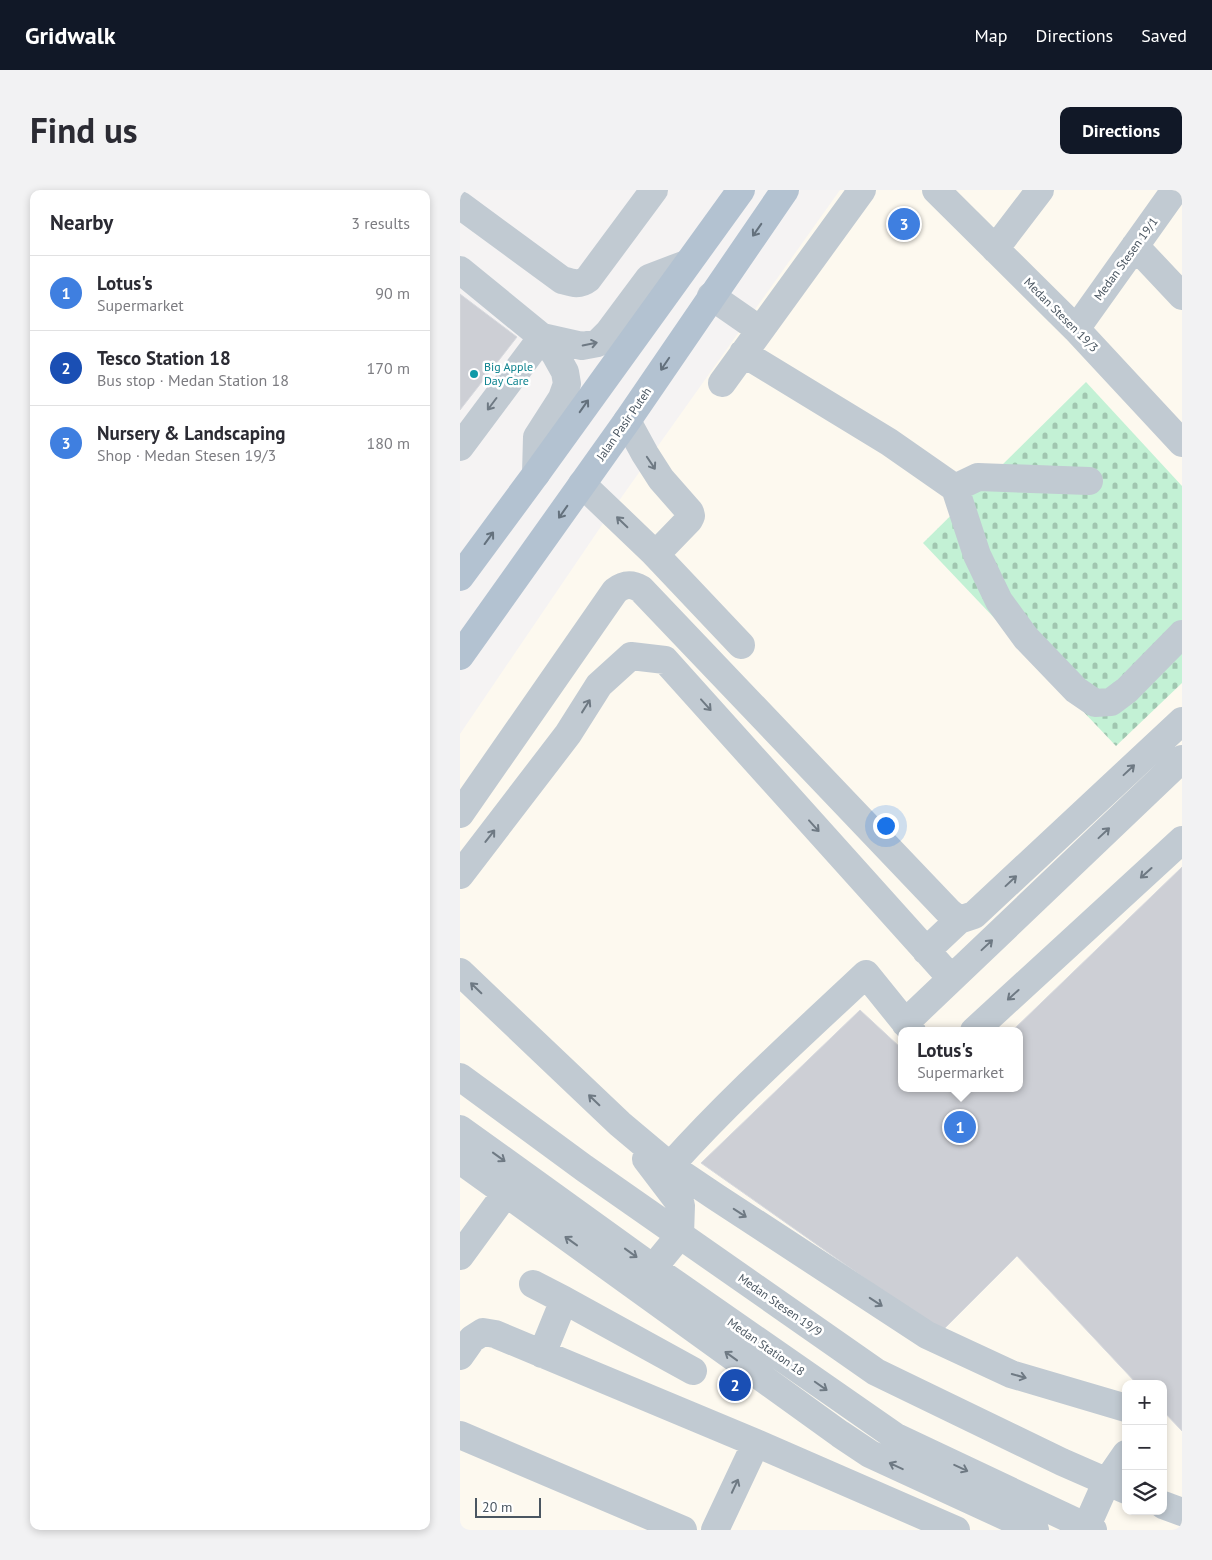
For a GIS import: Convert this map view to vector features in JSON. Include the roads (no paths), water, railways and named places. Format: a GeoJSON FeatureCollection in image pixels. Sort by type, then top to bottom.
{"type":"FeatureCollection","features":[{"type":"Feature","properties":{"kind":"main road"},"geometry":{"type":"LineString","coordinates":[[460,577],[740,190]]}},
{"type":"Feature","properties":{"kind":"main road","name":"Jalan Pasir Puteh"},"geometry":{"type":"LineString","coordinates":[[460,656],[627,421],[785,190]]}},
{"type":"Feature","properties":{"kind":"street"},"geometry":{"type":"LineString","coordinates":[[460,206],[562,280],[577,284],[588,279],[654,190]]}},
{"type":"Feature","properties":{"kind":"street"},"geometry":{"type":"LineString","coordinates":[[722,383],[862,190]]}},
{"type":"Feature","properties":{"kind":"street","name":"Medan Stesen 19/3"},"geometry":{"type":"LineString","coordinates":[[936,190],[1076,329],[1182,443]]}},
{"type":"Feature","properties":{"kind":"street"},"geometry":{"type":"LineString","coordinates":[[995,249],[1040,190]]}},
{"type":"Feature","properties":{"kind":"street","name":"Medan Stesen 19/1"},"geometry":{"type":"LineString","coordinates":[[1076,329],[1175,190]]}},
{"type":"Feature","properties":{"kind":"street"},"geometry":{"type":"LineString","coordinates":[[1135,246],[1182,296]]}},
{"type":"Feature","properties":{"kind":"street"},"geometry":{"type":"LineString","coordinates":[[542,337],[582,346],[598,343],[608,333],[649,278],[686,264]]}},
{"type":"Feature","properties":{"kind":"street"},"geometry":{"type":"LineString","coordinates":[[460,270],[542,337],[555,354],[565,372],[567,384],[562,398],[537,438],[536,474]]}},
{"type":"Feature","properties":{"kind":"street"},"geometry":{"type":"LineString","coordinates":[[712,296],[760,330]]}},
{"type":"Feature","properties":{"kind":"street"},"geometry":{"type":"LineString","coordinates":[[460,447],[542,337]]}},
{"type":"Feature","properties":{"kind":"street"},"geometry":{"type":"LineString","coordinates":[[743,353],[889,442],[955,488],[978,555],[1000,601],[1026,638],[1076,690],[1095,703],[1111,702],[1127,690],[1182,634]]}},
{"type":"Feature","properties":{"kind":"street"},"geometry":{"type":"LineString","coordinates":[[627,421],[656,471],[690,512],[691,516],[659,551],[653,552]]}},
{"type":"Feature","properties":{"kind":"street"},"geometry":{"type":"LineString","coordinates":[[955,488],[978,477],[1089,481]]}},
{"type":"Feature","properties":{"kind":"street"},"geometry":{"type":"LineString","coordinates":[[582,484],[653,552],[741,645]]}},
{"type":"Feature","properties":{"kind":"street"},"geometry":{"type":"LineString","coordinates":[[460,814],[615,591],[628,584],[641,590],[942,905],[959,920]]}},
{"type":"Feature","properties":{"kind":"street"},"geometry":{"type":"LineString","coordinates":[[460,875],[568,734],[599,685],[631,656],[665,660],[951,978]]}},
{"type":"Feature","properties":{"kind":"street"},"geometry":{"type":"LineString","coordinates":[[926,951],[959,920],[974,915],[1182,720]]}},
{"type":"Feature","properties":{"kind":"street"},"geometry":{"type":"LineString","coordinates":[[670,1166],[695,1138],[866,974],[908,1027],[951,978],[1182,759]]}},
{"type":"Feature","properties":{"kind":"street"},"geometry":{"type":"LineString","coordinates":[[978,1027],[1182,840]]}},
{"type":"Feature","properties":{"kind":"street"},"geometry":{"type":"LineString","coordinates":[[460,972],[620,1124],[670,1166],[716,1197],[927,1335],[1011,1374],[1122,1407]]}},
{"type":"Feature","properties":{"kind":"street","name":"Medan Stesen 19/9"},"geometry":{"type":"LineString","coordinates":[[460,1078],[584,1168],[876,1372],[1116,1486]]}},
{"type":"Feature","properties":{"kind":"street"},"geometry":{"type":"LineString","coordinates":[[620,1124],[682,1206],[680,1235],[653,1268]]}},
{"type":"Feature","properties":{"kind":"street","name":"Medan Station 18"},"geometry":{"type":"LineString","coordinates":[[460,1129],[653,1268],[896,1437],[1088,1529]]}},
{"type":"Feature","properties":{"kind":"street"},"geometry":{"type":"LineString","coordinates":[[460,1160],[870,1454],[1035,1530]]}},
{"type":"Feature","properties":{"kind":"street"},"geometry":{"type":"LineString","coordinates":[[460,1256],[506,1193]]}},
{"type":"Feature","properties":{"kind":"street"},"geometry":{"type":"LineString","coordinates":[[682,1206],[703,1198],[716,1197]]}},
{"type":"Feature","properties":{"kind":"street"},"geometry":{"type":"LineString","coordinates":[[533,1284],[693,1372]]}},
{"type":"Feature","properties":{"kind":"street"},"geometry":{"type":"LineString","coordinates":[[542,1354],[564,1300]]}},
{"type":"Feature","properties":{"kind":"street"},"geometry":{"type":"LineString","coordinates":[[460,1356],[472,1339],[483,1332],[495,1334],[756,1443],[956,1530]]}},
{"type":"Feature","properties":{"kind":"street"},"geometry":{"type":"LineString","coordinates":[[460,1435],[683,1530]]}},
{"type":"Feature","properties":{"kind":"street"},"geometry":{"type":"LineString","coordinates":[[715,1530],[756,1443]]}},
{"type":"Feature","properties":{"kind":"street"},"geometry":{"type":"LineString","coordinates":[[1088,1529],[1116,1486],[1122,1467]]}},
{"type":"Feature","properties":{"kind":"street"},"geometry":{"type":"LineString","coordinates":[[1167,1506],[1182,1512]]}},
{"type":"Feature","properties":{"kind":"place","name":"Nursery & Landscaping"},"geometry":{"type":"Point","coordinates":[904,224]}},
{"type":"Feature","properties":{"kind":"place","name":"Big Apple Day Care"},"geometry":{"type":"Point","coordinates":[474,374]}},
{"type":"Feature","properties":{"kind":"place","name":"Lotus's"},"geometry":{"type":"Point","coordinates":[960,1127]}},
{"type":"Feature","properties":{"kind":"place","name":"Tesco Station 18"},"geometry":{"type":"Point","coordinates":[735,1385]}}]}
